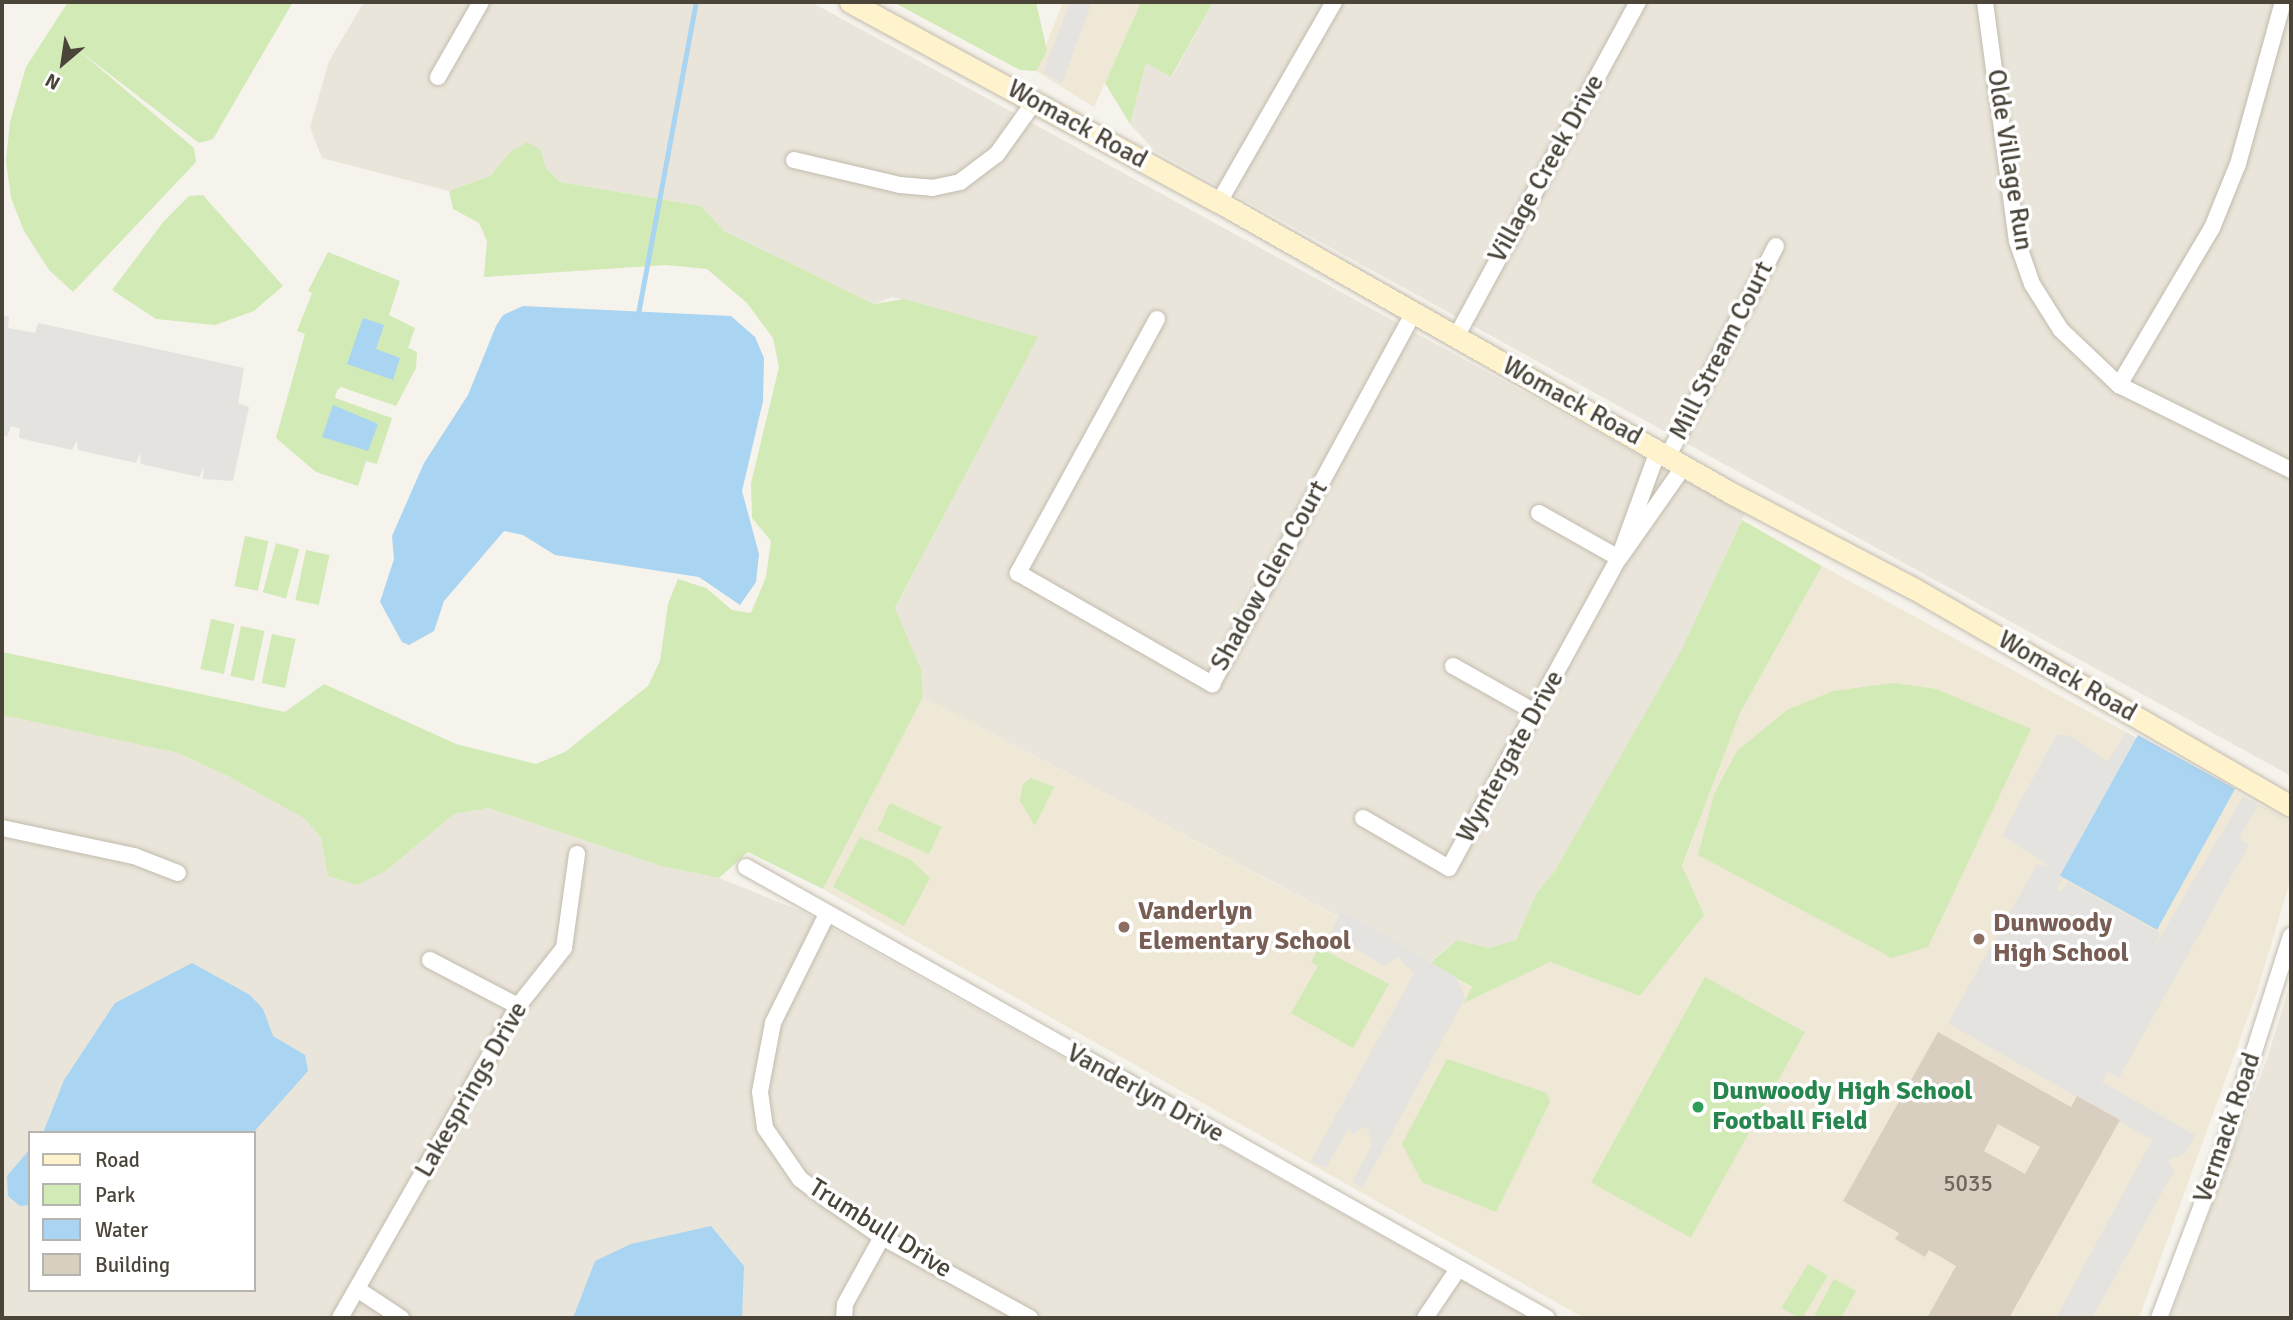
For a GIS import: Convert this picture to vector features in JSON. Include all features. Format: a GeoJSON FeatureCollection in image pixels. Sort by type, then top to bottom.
{"type":"FeatureCollection","features":[{"type":"Feature","properties":{"kind":"street"},"geometry":{"type":"LineString","coordinates":[[438,77],[481,2]]}},
{"type":"Feature","properties":{"kind":"street","name":"Womack Road"},"geometry":{"type":"LineString","coordinates":[[849,2],[1219,202],[1670,458],[1913,588],[2291,806]]}},
{"type":"Feature","properties":{"kind":"street"},"geometry":{"type":"LineString","coordinates":[[1219,202],[1334,2]]}},
{"type":"Feature","properties":{"kind":"street","name":"Village Creek Drive"},"geometry":{"type":"LineString","coordinates":[[1456,337],[1638,2]]}},
{"type":"Feature","properties":{"kind":"street","name":"Olde Village Run"},"geometry":{"type":"LineString","coordinates":[[1985,2],[2009,192],[2032,285],[2061,330],[2119,385],[2291,470]]}},
{"type":"Feature","properties":{"kind":"street"},"geometry":{"type":"LineString","coordinates":[[2119,385],[2212,228],[2238,164],[2283,2]]}},
{"type":"Feature","properties":{"kind":"street"},"geometry":{"type":"LineString","coordinates":[[794,160],[900,185],[932,188],[960,182],[997,155],[1035,102]]}},
{"type":"Feature","properties":{"kind":"street","name":"Mill Stream Court"},"geometry":{"type":"LineString","coordinates":[[1670,458],[1776,246]]}},
{"type":"Feature","properties":{"kind":"street","name":"Shadow Glen Court"},"geometry":{"type":"LineString","coordinates":[[1157,319],[1018,573],[1212,684],[1413,314]]}},
{"type":"Feature","properties":{"kind":"street","name":"Wyntergate Drive"},"geometry":{"type":"LineString","coordinates":[[1363,818],[1450,868],[1619,558],[1635,505],[1650,479],[1670,458]]}},
{"type":"Feature","properties":{"kind":"street","name":"Wyntergate Drive"},"geometry":{"type":"LineString","coordinates":[[1619,558],[1642,531],[1666,487],[1670,458]]}},
{"type":"Feature","properties":{"kind":"street"},"geometry":{"type":"LineString","coordinates":[[1650,479],[1666,487]]}},
{"type":"Feature","properties":{"kind":"street"},"geometry":{"type":"LineString","coordinates":[[1539,513],[1619,558]]}},
{"type":"Feature","properties":{"kind":"street"},"geometry":{"type":"LineString","coordinates":[[1453,666],[1535,712]]}},
{"type":"Feature","properties":{"kind":"street"},"geometry":{"type":"LineString","coordinates":[[2,828],[134,856],[178,873]]}},
{"type":"Feature","properties":{"kind":"street","name":"Lakesprings Drive"},"geometry":{"type":"LineString","coordinates":[[340,1318],[518,1006],[564,948],[578,855]]}},
{"type":"Feature","properties":{"kind":"street","name":"Vanderlyn Drive"},"geometry":{"type":"LineString","coordinates":[[746,867],[1547,1318]]}},
{"type":"Feature","properties":{"kind":"street","name":"Trumbull Drive"},"geometry":{"type":"LineString","coordinates":[[827,914],[773,1023],[760,1092],[765,1128],[800,1179],[883,1237],[1030,1318]]}},
{"type":"Feature","properties":{"kind":"street","name":"Vermack Road"},"geometry":{"type":"LineString","coordinates":[[2159,1318],[2221,1155],[2291,936]]}},
{"type":"Feature","properties":{"kind":"street"},"geometry":{"type":"LineString","coordinates":[[430,960],[518,1006]]}},
{"type":"Feature","properties":{"kind":"street"},"geometry":{"type":"LineString","coordinates":[[844,1318],[845,1304],[883,1237]]}},
{"type":"Feature","properties":{"kind":"street"},"geometry":{"type":"LineString","coordinates":[[1426,1318],[1458,1269]]}},
{"type":"Feature","properties":{"kind":"street"},"geometry":{"type":"LineString","coordinates":[[357,1289],[401,1318]]}},
{"type":"Feature","properties":{"kind":"shaded area"},"geometry":{"type":"Polygon","coordinates":[[[364,2],[811,2],[1745,513],[1683,649],[1554,872],[1536,894],[1516,940],[1489,948],[1457,940],[1428,964],[923,697],[921,669],[895,609],[1037,337],[892,297],[874,304],[724,231],[701,206],[560,182],[546,168],[541,151],[511,151],[490,176],[449,191],[322,158],[310,127],[329,61],[364,2]]]}},
{"type":"Feature","properties":{"kind":"shaded area"},"geometry":{"type":"Polygon","coordinates":[[[1063,2],[1141,2],[1094,107],[1036,71],[1063,2]]]}},
{"type":"Feature","properties":{"kind":"shaded area"},"geometry":{"type":"Polygon","coordinates":[[[1070,2],[1092,2],[1062,83],[1043,73],[1070,2]]]}},
{"type":"Feature","properties":{"kind":"shaded area"},"geometry":{"type":"Polygon","coordinates":[[[1213,2],[2291,2],[2291,776],[1155,151],[1130,124],[1146,63],[1172,77],[1213,2]]]}},
{"type":"Feature","properties":{"kind":"shaded area"},"geometry":{"type":"Polygon","coordinates":[[[2,315],[9,316],[8,328],[35,333],[38,323],[244,368],[238,403],[249,407],[233,481],[203,479],[204,468],[199,477],[141,464],[140,453],[136,463],[78,450],[77,440],[72,450],[19,438],[20,429],[11,426],[7,437],[2,435],[2,315]]]}},
{"type":"Feature","properties":{"kind":"shaded area","name":"Dunwoody High School"},"geometry":{"type":"Polygon","coordinates":[[[1822,566],[2291,822],[2291,878],[2256,995],[2139,1318],[1584,1318],[823,889],[923,697],[1472,988],[1465,1002],[1550,962],[1640,996],[1704,915],[1682,867],[1740,713],[1822,566]]]}},
{"type":"Feature","properties":{"kind":"shaded area"},"geometry":{"type":"Polygon","coordinates":[[[2,715],[178,753],[230,777],[305,819],[321,838],[328,876],[387,870],[454,814],[488,808],[661,866],[719,878],[801,911],[1529,1318],[2,1318],[2,715]]]}},
{"type":"Feature","properties":{"kind":"shaded area"},"geometry":{"type":"Polygon","coordinates":[[[2126,732],[2139,740],[2057,889],[2061,892],[2068,882],[2160,933],[2155,946],[2243,797],[2258,806],[2239,838],[2249,845],[2119,1078],[2108,1072],[2102,1082],[2195,1135],[2186,1153],[2168,1160],[2174,1171],[2092,1318],[2056,1318],[2152,1140],[1948,1023],[2037,864],[2051,867],[2002,835],[2057,734],[2073,737],[2108,762],[2126,732]]]}},
{"type":"Feature","properties":{"kind":"shaded area"},"geometry":{"type":"Polygon","coordinates":[[[1342,911],[1456,977],[1465,998],[1362,1188],[1352,1182],[1372,1145],[1368,1129],[1362,1127],[1354,1135],[1349,1128],[1326,1168],[1311,1161],[1414,973],[1398,957],[1385,966],[1330,934],[1342,911]]]}},
{"type":"Feature","properties":{"kind":"shaded area"},"geometry":{"type":"Polygon","coordinates":[[[2291,981],[2291,1318],[2170,1318],[2268,1056],[2291,981]]]}},
{"type":"Feature","properties":{"kind":"green space"},"geometry":{"type":"Polygon","coordinates":[[[68,2],[293,2],[213,139],[199,143],[77,49],[194,148],[196,162],[73,292],[49,270],[24,231],[11,198],[6,161],[10,122],[26,67],[68,2]]]}},
{"type":"Feature","properties":{"kind":"green space"},"geometry":{"type":"Polygon","coordinates":[[[893,2],[1036,2],[1047,51],[1036,71],[1020,70],[893,2]]]}},
{"type":"Feature","properties":{"kind":"green space"},"geometry":{"type":"Polygon","coordinates":[[[1141,2],[1213,2],[1171,77],[1146,63],[1130,124],[1105,83],[1141,2]]]}},
{"type":"Feature","properties":{"kind":"green space"},"geometry":{"type":"Polygon","coordinates":[[[527,142],[541,150],[546,168],[560,182],[701,206],[724,231],[874,304],[904,299],[1038,337],[895,608],[921,669],[923,697],[823,889],[748,852],[719,878],[661,866],[488,808],[454,814],[387,870],[357,885],[328,876],[321,838],[305,819],[230,777],[178,753],[2,715],[2,652],[285,712],[324,684],[456,744],[536,764],[565,752],[648,686],[660,661],[668,604],[678,579],[706,588],[732,610],[751,613],[766,577],[771,541],[752,518],[751,483],[779,367],[773,338],[747,303],[707,269],[666,265],[484,277],[487,241],[479,223],[453,209],[449,191],[490,176],[511,151],[527,142]]]}},
{"type":"Feature","properties":{"kind":"green space"},"geometry":{"type":"Polygon","coordinates":[[[203,195],[283,286],[254,311],[215,325],[156,319],[112,290],[164,221],[189,196],[203,195]]]}},
{"type":"Feature","properties":{"kind":"green space"},"geometry":{"type":"Polygon","coordinates":[[[328,252],[400,281],[389,315],[415,328],[408,348],[417,352],[416,368],[396,406],[341,387],[337,390],[335,398],[392,418],[377,464],[366,461],[358,486],[316,472],[276,438],[305,334],[297,331],[312,293],[308,291],[328,252]]]}},
{"type":"Feature","properties":{"kind":"green space"},"geometry":{"type":"Polygon","coordinates":[[[1742,520],[1822,566],[1740,713],[1682,866],[1704,915],[1640,996],[1550,962],[1464,1003],[1472,987],[1429,964],[1457,940],[1489,948],[1516,940],[1536,894],[1554,872],[1682,649],[1742,520]]]}},
{"type":"Feature","properties":{"kind":"green space"},"geometry":{"type":"Polygon","coordinates":[[[245,536],[268,541],[258,591],[234,586],[245,536]]]}},
{"type":"Feature","properties":{"kind":"green space"},"geometry":{"type":"Polygon","coordinates":[[[276,543],[299,549],[286,598],[263,592],[276,543]]]}},
{"type":"Feature","properties":{"kind":"green space"},"geometry":{"type":"Polygon","coordinates":[[[306,550],[329,555],[319,605],[295,600],[306,550]]]}},
{"type":"Feature","properties":{"kind":"green space"},"geometry":{"type":"Polygon","coordinates":[[[211,619],[234,624],[224,674],[200,669],[211,619]]]}},
{"type":"Feature","properties":{"kind":"green space"},"geometry":{"type":"Polygon","coordinates":[[[241,626],[264,631],[254,681],[230,676],[241,626]]]}},
{"type":"Feature","properties":{"kind":"green space"},"geometry":{"type":"Polygon","coordinates":[[[272,634],[295,639],[285,688],[262,683],[272,634]]]}},
{"type":"Feature","properties":{"kind":"green space"},"geometry":{"type":"Polygon","coordinates":[[[1894,683],[1936,689],[2031,729],[1928,947],[1892,958],[1698,855],[1714,794],[1737,751],[1787,710],[1833,691],[1894,683]]]}},
{"type":"Feature","properties":{"kind":"green space"},"geometry":{"type":"Polygon","coordinates":[[[1031,778],[1054,787],[1035,826],[1020,801],[1023,784],[1031,778]]]}},
{"type":"Feature","properties":{"kind":"green space"},"geometry":{"type":"Polygon","coordinates":[[[890,803],[942,827],[929,854],[877,830],[890,803]]]}},
{"type":"Feature","properties":{"kind":"green space"},"geometry":{"type":"Polygon","coordinates":[[[860,837],[911,860],[930,878],[904,926],[833,887],[860,837]]]}},
{"type":"Feature","properties":{"kind":"green space"},"geometry":{"type":"Polygon","coordinates":[[[1319,948],[1389,984],[1353,1048],[1291,1013],[1318,966],[1311,962],[1319,948]]]}},
{"type":"Feature","properties":{"kind":"green space","name":"Dunwoody High School Football Field"},"geometry":{"type":"Polygon","coordinates":[[[1705,977],[1805,1032],[1691,1238],[1591,1183],[1705,977]]]}},
{"type":"Feature","properties":{"kind":"green space"},"geometry":{"type":"Polygon","coordinates":[[[1447,1059],[1547,1093],[1550,1102],[1496,1212],[1422,1182],[1402,1144],[1447,1059]]]}},
{"type":"Feature","properties":{"kind":"green space"},"geometry":{"type":"Polygon","coordinates":[[[1808,1264],[1828,1276],[1802,1318],[1782,1308],[1808,1264]]]}},
{"type":"Feature","properties":{"kind":"green space"},"geometry":{"type":"Polygon","coordinates":[[[1834,1279],[1856,1291],[1841,1318],[1813,1318],[1834,1279]]]}},
{"type":"Feature","properties":{"kind":"water"},"geometry":{"type":"Polygon","coordinates":[[[523,306],[731,316],[755,337],[764,358],[763,401],[742,491],[759,554],[756,582],[740,605],[699,577],[555,555],[523,535],[504,531],[444,601],[434,631],[409,645],[402,642],[380,602],[394,559],[392,536],[424,463],[468,395],[496,326],[503,315],[523,306]]]}},
{"type":"Feature","properties":{"kind":"water"},"geometry":{"type":"Polygon","coordinates":[[[363,318],[384,325],[376,349],[400,358],[393,380],[347,364],[363,318]]]}},
{"type":"Feature","properties":{"kind":"water"},"geometry":{"type":"Polygon","coordinates":[[[333,405],[378,424],[368,451],[322,437],[333,405]]]}},
{"type":"Feature","properties":{"kind":"water"},"geometry":{"type":"Polygon","coordinates":[[[2138,735],[2235,789],[2157,930],[2060,876],[2138,735]]]}},
{"type":"Feature","properties":{"kind":"water"},"geometry":{"type":"Polygon","coordinates":[[[192,963],[250,995],[263,1009],[273,1036],[305,1055],[308,1071],[255,1131],[44,1131],[64,1080],[115,1003],[192,963]]]}},
{"type":"Feature","properties":{"kind":"water"},"geometry":{"type":"Polygon","coordinates":[[[28,1151],[28,1205],[20,1206],[8,1196],[7,1176],[28,1151]]]}},
{"type":"Feature","properties":{"kind":"water"},"geometry":{"type":"Polygon","coordinates":[[[711,1226],[744,1266],[742,1318],[573,1318],[595,1261],[631,1244],[711,1226]]]}},
{"type":"Feature","properties":{"kind":"building"},"geometry":{"type":"Polygon","coordinates":[[[1938,1032],[2071,1107],[2077,1096],[2120,1120],[2009,1318],[1927,1318],[1956,1266],[1929,1250],[1925,1257],[1895,1239],[1899,1233],[1843,1201],[1938,1032]],[[1998,1124],[1984,1151],[2025,1174],[2040,1147],[1998,1124]]]}},
{"type":"Feature","properties":{"kind":"waterway"},"geometry":{"type":"LineString","coordinates":[[638,314],[696,2]]}},
{"type":"Feature","properties":{"kind":"place","name":"Vanderlyn Elementary School"},"geometry":{"type":"Point","coordinates":[1124,927]}},
{"type":"Feature","properties":{"kind":"place","name":"Dunwoody High School"},"geometry":{"type":"Point","coordinates":[1979,939]}},
{"type":"Feature","properties":{"kind":"place","name":"Dunwoody High School Football Field"},"geometry":{"type":"Point","coordinates":[1698,1107]}}]}
